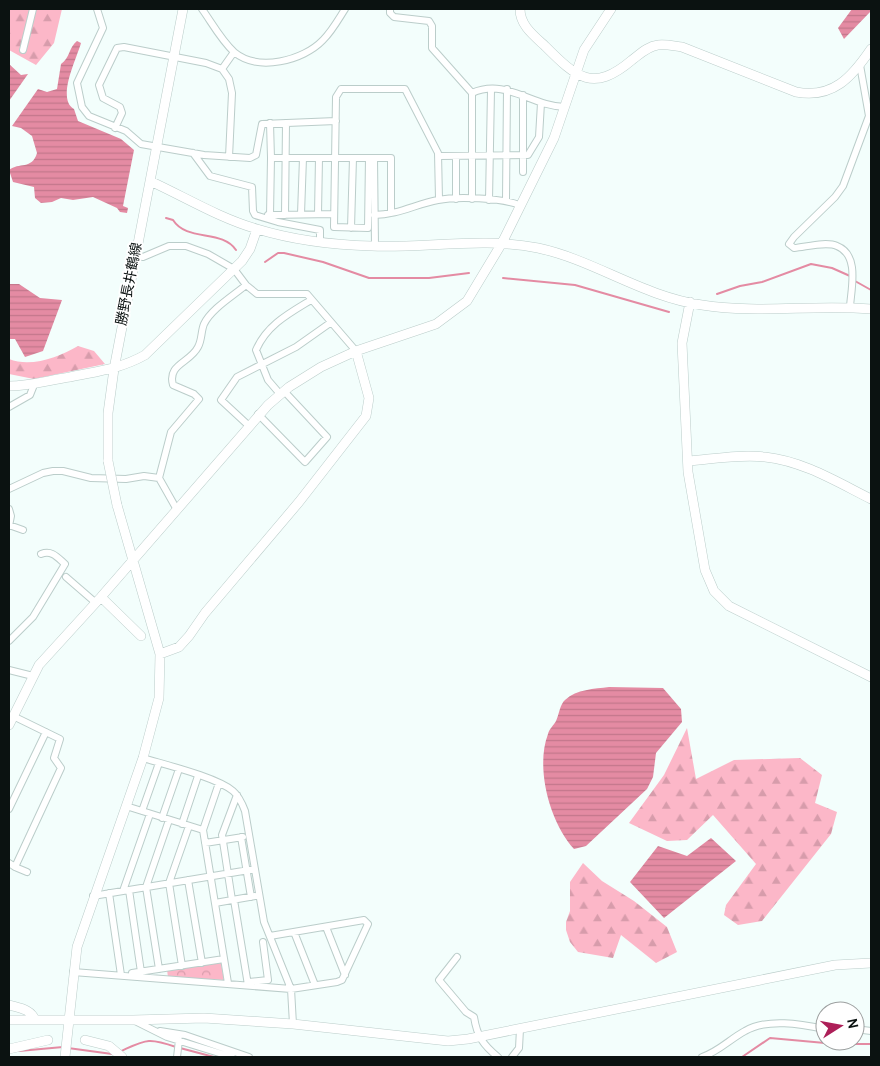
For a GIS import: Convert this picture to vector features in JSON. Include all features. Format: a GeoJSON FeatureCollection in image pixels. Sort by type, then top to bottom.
{"type":"FeatureCollection","features":[{"type":"Feature","properties":{"kind":"street"},"geometry":{"type":"LineString","coordinates":[[23,50],[33,9]]}},
{"type":"Feature","properties":{"kind":"street"},"geometry":{"type":"LineString","coordinates":[[97,9],[102,18],[102,34],[85,63],[77,83],[80,101],[85,112],[126,132],[141,144],[193,153],[250,158],[256,155],[262,124],[336,121]]}},
{"type":"Feature","properties":{"kind":"street","name":"勝野長井鶴線"},"geometry":{"type":"LineString","coordinates":[[65,1057],[73,972],[79,940],[143,758],[159,698],[160,654],[134,558],[117,505],[108,461],[108,413],[114,369],[182,9]]}},
{"type":"Feature","properties":{"kind":"street"},"geometry":{"type":"LineString","coordinates":[[202,9],[222,39],[234,52],[256,61],[270,62],[297,57],[322,41],[345,9]]}},
{"type":"Feature","properties":{"kind":"street"},"geometry":{"type":"LineString","coordinates":[[390,9],[390,13],[394,17],[429,21],[432,26],[432,48],[472,94],[472,199]]}},
{"type":"Feature","properties":{"kind":"street"},"geometry":{"type":"LineString","coordinates":[[520,9],[520,19],[529,30],[565,66],[575,73],[590,79],[602,79],[615,74],[652,46],[668,45],[682,47],[796,92],[811,95],[834,89],[860,65],[871,49]]}},
{"type":"Feature","properties":{"kind":"street"},"geometry":{"type":"LineString","coordinates":[[9,725],[39,665],[98,600],[258,414],[282,393],[321,367],[356,351],[436,324],[453,313],[472,294],[502,243],[519,205],[554,138],[584,50],[611,9]]}},
{"type":"Feature","properties":{"kind":"street"},"geometry":{"type":"LineString","coordinates":[[116,128],[122,113],[120,107],[103,98],[99,91],[99,85],[117,48],[124,47],[206,63],[222,69],[229,78],[232,93],[228,157]]}},
{"type":"Feature","properties":{"kind":"street"},"geometry":{"type":"LineString","coordinates":[[222,69],[234,52]]}},
{"type":"Feature","properties":{"kind":"street"},"geometry":{"type":"LineString","coordinates":[[850,307],[852,269],[844,251],[837,246],[794,248],[790,244],[794,237],[835,197],[843,186],[870,117],[869,101],[860,65]]}},
{"type":"Feature","properties":{"kind":"street"},"geometry":{"type":"LineString","coordinates":[[372,158],[368,228],[334,227],[336,97],[340,89],[405,89],[439,156],[438,199]]}},
{"type":"Feature","properties":{"kind":"street"},"geometry":{"type":"LineString","coordinates":[[472,94],[507,89],[541,104],[565,107]]}},
{"type":"Feature","properties":{"kind":"street"},"geometry":{"type":"LineString","coordinates":[[506,200],[507,89]]}},
{"type":"Feature","properties":{"kind":"street"},"geometry":{"type":"LineString","coordinates":[[489,200],[491,90]]}},
{"type":"Feature","properties":{"kind":"street"},"geometry":{"type":"LineString","coordinates":[[523,95],[523,172]]}},
{"type":"Feature","properties":{"kind":"street"},"geometry":{"type":"LineString","coordinates":[[439,156],[528,155],[540,137],[541,104]]}},
{"type":"Feature","properties":{"kind":"street"},"geometry":{"type":"LineString","coordinates":[[270,123],[270,215]]}},
{"type":"Feature","properties":{"kind":"street"},"geometry":{"type":"LineString","coordinates":[[285,215],[286,123]]}},
{"type":"Feature","properties":{"kind":"street"},"geometry":{"type":"LineString","coordinates":[[193,153],[210,176],[252,187],[252,211],[255,215],[304,228],[317,228],[320,230],[320,240]]}},
{"type":"Feature","properties":{"kind":"street"},"geometry":{"type":"LineString","coordinates":[[456,156],[456,199]]}},
{"type":"Feature","properties":{"kind":"street"},"geometry":{"type":"LineString","coordinates":[[271,158],[391,158],[391,213]]}},
{"type":"Feature","properties":{"kind":"street"},"geometry":{"type":"LineString","coordinates":[[301,214],[303,158]]}},
{"type":"Feature","properties":{"kind":"street"},"geometry":{"type":"LineString","coordinates":[[318,214],[319,158]]}},
{"type":"Feature","properties":{"kind":"street"},"geometry":{"type":"LineString","coordinates":[[351,228],[353,158]]}},
{"type":"Feature","properties":{"kind":"street"},"geometry":{"type":"LineString","coordinates":[[372,158],[374,246]]}},
{"type":"Feature","properties":{"kind":"street"},"geometry":{"type":"LineString","coordinates":[[150,181],[224,216],[257,229],[320,240],[374,246],[502,243],[539,248],[690,302],[736,308],[850,307],[871,309]]}},
{"type":"Feature","properties":{"kind":"street"},"geometry":{"type":"LineString","coordinates":[[374,215],[411,209],[438,199],[506,200],[519,205]]}},
{"type":"Feature","properties":{"kind":"street"},"geometry":{"type":"LineString","coordinates":[[255,215],[334,214]]}},
{"type":"Feature","properties":{"kind":"street"},"geometry":{"type":"LineString","coordinates":[[9,386],[34,385],[114,369],[126,366],[145,355],[234,269],[250,250],[257,229]]}},
{"type":"Feature","properties":{"kind":"street"},"geometry":{"type":"LineString","coordinates":[[136,256],[143,257],[169,246],[186,246],[208,254],[234,269],[246,286],[257,294],[306,294],[330,323],[347,338],[356,351],[369,398],[366,416],[310,487],[205,612],[189,636],[179,647],[160,654]]}},
{"type":"Feature","properties":{"kind":"street"},"geometry":{"type":"LineString","coordinates":[[176,508],[158,478],[171,432],[200,399],[194,394],[173,385],[171,377],[174,368],[192,356],[199,346],[204,323],[218,308],[246,286]]}},
{"type":"Feature","properties":{"kind":"street"},"geometry":{"type":"LineString","coordinates":[[258,414],[304,462],[327,437],[282,393],[262,365],[256,350],[261,337],[278,320],[311,300]]}},
{"type":"Feature","properties":{"kind":"street"},"geometry":{"type":"LineString","coordinates":[[690,302],[682,343],[688,461],[705,570],[709,582],[720,600],[742,613],[871,677]]}},
{"type":"Feature","properties":{"kind":"street"},"geometry":{"type":"LineString","coordinates":[[248,425],[221,400],[237,377],[296,347],[330,323]]}},
{"type":"Feature","properties":{"kind":"street"},"geometry":{"type":"LineString","coordinates":[[9,407],[30,395],[34,385]]}},
{"type":"Feature","properties":{"kind":"street"},"geometry":{"type":"LineString","coordinates":[[688,461],[744,456],[778,459],[806,467],[871,499]]}},
{"type":"Feature","properties":{"kind":"street"},"geometry":{"type":"LineString","coordinates":[[9,489],[43,473],[53,471],[62,471],[91,478],[126,479],[144,476],[158,478]]}},
{"type":"Feature","properties":{"kind":"street"},"geometry":{"type":"LineString","coordinates":[[9,510],[11,516],[9,525],[23,530]]}},
{"type":"Feature","properties":{"kind":"street"},"geometry":{"type":"LineString","coordinates":[[9,641],[33,617],[65,564],[54,554],[47,551],[41,554]]}},
{"type":"Feature","properties":{"kind":"street"},"geometry":{"type":"LineString","coordinates":[[66,578],[98,600],[141,636]]}},
{"type":"Feature","properties":{"kind":"street"},"geometry":{"type":"LineString","coordinates":[[9,670],[33,676]]}},
{"type":"Feature","properties":{"kind":"street"},"geometry":{"type":"LineString","coordinates":[[14,716],[60,739],[54,758],[61,768],[15,867]]}},
{"type":"Feature","properties":{"kind":"street"},"geometry":{"type":"LineString","coordinates":[[9,808],[46,732]]}},
{"type":"Feature","properties":{"kind":"street"},"geometry":{"type":"LineString","coordinates":[[143,758],[219,783],[237,795],[245,811],[264,922],[291,989],[293,1024]]}},
{"type":"Feature","properties":{"kind":"street"},"geometry":{"type":"LineString","coordinates":[[142,811],[159,763]]}},
{"type":"Feature","properties":{"kind":"street"},"geometry":{"type":"LineString","coordinates":[[159,969],[146,887],[179,769]]}},
{"type":"Feature","properties":{"kind":"street"},"geometry":{"type":"LineString","coordinates":[[182,966],[169,883],[198,776]]}},
{"type":"Feature","properties":{"kind":"street"},"geometry":{"type":"LineString","coordinates":[[219,783],[202,830],[228,983]]}},
{"type":"Feature","properties":{"kind":"street"},"geometry":{"type":"LineString","coordinates":[[237,795],[222,835],[248,984]]}},
{"type":"Feature","properties":{"kind":"street"},"geometry":{"type":"LineString","coordinates":[[126,806],[202,830]]}},
{"type":"Feature","properties":{"kind":"street"},"geometry":{"type":"LineString","coordinates":[[142,972],[126,890],[150,814]]}},
{"type":"Feature","properties":{"kind":"street"},"geometry":{"type":"LineString","coordinates":[[205,843],[249,836]]}},
{"type":"Feature","properties":{"kind":"street"},"geometry":{"type":"LineString","coordinates":[[241,837],[251,897]]}},
{"type":"Feature","properties":{"kind":"street"},"geometry":{"type":"LineString","coordinates":[[9,863],[27,872]]}},
{"type":"Feature","properties":{"kind":"street"},"geometry":{"type":"LineString","coordinates":[[93,896],[254,869]]}},
{"type":"Feature","properties":{"kind":"street"},"geometry":{"type":"LineString","coordinates":[[188,880],[202,963]]}},
{"type":"Feature","properties":{"kind":"street"},"geometry":{"type":"LineString","coordinates":[[109,893],[121,975]]}},
{"type":"Feature","properties":{"kind":"street"},"geometry":{"type":"LineString","coordinates":[[215,903],[258,895]]}},
{"type":"Feature","properties":{"kind":"street"},"geometry":{"type":"LineString","coordinates":[[73,972],[248,984],[291,989],[315,986],[342,980],[368,924],[364,920],[270,936]]}},
{"type":"Feature","properties":{"kind":"street"},"geometry":{"type":"LineString","coordinates":[[326,927],[345,975]]}},
{"type":"Feature","properties":{"kind":"street"},"geometry":{"type":"LineString","coordinates":[[294,932],[315,986]]}},
{"type":"Feature","properties":{"kind":"street"},"geometry":{"type":"LineString","coordinates":[[248,984],[268,980],[263,942]]}},
{"type":"Feature","properties":{"kind":"street"},"geometry":{"type":"LineString","coordinates":[[457,957],[439,980],[466,1012],[474,1017],[478,1037],[482,1044],[498,1057]]}},
{"type":"Feature","properties":{"kind":"street"},"geometry":{"type":"LineString","coordinates":[[121,975],[224,959]]}},
{"type":"Feature","properties":{"kind":"street"},"geometry":{"type":"LineString","coordinates":[[9,1020],[204,1018],[293,1024],[448,1041],[520,1029],[835,965],[871,962]]}},
{"type":"Feature","properties":{"kind":"street"},"geometry":{"type":"LineString","coordinates":[[9,1005],[27,1010],[33,1014],[35,1020]]}},
{"type":"Feature","properties":{"kind":"street"},"geometry":{"type":"LineString","coordinates":[[133,1020],[150,1030],[232,1057]]}},
{"type":"Feature","properties":{"kind":"street"},"geometry":{"type":"LineString","coordinates":[[702,1057],[716,1051],[755,1027],[802,1024],[815,1027]]}},
{"type":"Feature","properties":{"kind":"street"},"geometry":{"type":"LineString","coordinates":[[512,1057],[519,1048],[520,1029]]}},
{"type":"Feature","properties":{"kind":"street"},"geometry":{"type":"LineString","coordinates":[[150,1030],[185,1035],[249,1057]]}},
{"type":"Feature","properties":{"kind":"street"},"geometry":{"type":"LineString","coordinates":[[9,1048],[48,1040]]}},
{"type":"Feature","properties":{"kind":"street"},"geometry":{"type":"LineString","coordinates":[[85,1040],[109,1046],[122,1057]]}},
{"type":"Feature","properties":{"kind":"street"},"geometry":{"type":"LineString","coordinates":[[177,1057],[179,1040]]}},
{"type":"Feature","properties":{"kind":"green space"},"geometry":{"type":"Polygon","coordinates":[[[9,9],[62,9],[54,43],[36,65],[9,50],[9,9]]]}},
{"type":"Feature","properties":{"kind":"green space"},"geometry":{"type":"Polygon","coordinates":[[[78,346],[94,351],[105,364],[34,379],[9,374],[9,359],[35,362],[54,357],[78,346]]]}},
{"type":"Feature","properties":{"kind":"green space"},"geometry":{"type":"Polygon","coordinates":[[[687,728],[696,779],[734,760],[800,758],[822,775],[815,803],[837,812],[831,834],[762,921],[738,925],[724,915],[726,905],[756,864],[713,815],[687,840],[667,841],[629,823],[664,775],[687,728]]]}},
{"type":"Feature","properties":{"kind":"green space"},"geometry":{"type":"Polygon","coordinates":[[[583,863],[602,881],[634,901],[667,927],[677,952],[656,963],[621,935],[613,958],[578,952],[570,942],[566,930],[566,922],[570,911],[570,882],[583,863]]]}},
{"type":"Feature","properties":{"kind":"green space"},"geometry":{"type":"Polygon","coordinates":[[[221,963],[224,980],[168,977],[167,970],[221,963]]]}},
{"type":"Feature","properties":{"kind":"shaded area"},"geometry":{"type":"Polygon","coordinates":[[[852,9],[871,9],[871,11],[844,39],[838,28],[852,9]]]}},
{"type":"Feature","properties":{"kind":"shaded area"},"geometry":{"type":"Polygon","coordinates":[[[77,41],[81,43],[67,88],[69,104],[74,109],[78,121],[121,139],[134,150],[123,206],[128,208],[127,213],[120,212],[117,208],[93,197],[73,200],[61,198],[52,202],[41,203],[35,198],[34,187],[13,182],[9,170],[17,166],[29,164],[37,153],[32,136],[21,128],[12,126],[38,89],[47,92],[57,89],[61,64],[77,41]]]}},
{"type":"Feature","properties":{"kind":"shaded area"},"geometry":{"type":"Polygon","coordinates":[[[9,64],[21,75],[28,74],[9,101],[9,64]]]}},
{"type":"Feature","properties":{"kind":"shaded area"},"geometry":{"type":"Polygon","coordinates":[[[9,284],[19,284],[40,298],[62,300],[43,351],[25,357],[15,339],[9,339],[9,284]]]}},
{"type":"Feature","properties":{"kind":"shaded area"},"geometry":{"type":"Polygon","coordinates":[[[609,687],[663,688],[681,709],[682,722],[656,753],[653,777],[647,789],[586,846],[574,849],[558,825],[547,794],[543,763],[544,748],[549,732],[565,700],[580,692],[609,687]]]}},
{"type":"Feature","properties":{"kind":"shaded area"},"geometry":{"type":"Polygon","coordinates":[[[711,838],[736,861],[664,918],[630,882],[658,846],[687,856],[711,838]]]}},
{"type":"Feature","properties":{"kind":"waterway"},"geometry":{"type":"LineString","coordinates":[[166,218],[173,220],[179,227],[187,231],[222,240],[236,250]]}},
{"type":"Feature","properties":{"kind":"waterway"},"geometry":{"type":"LineString","coordinates":[[265,262],[278,253],[284,253],[323,262],[369,278],[429,278],[469,273]]}},
{"type":"Feature","properties":{"kind":"waterway"},"geometry":{"type":"LineString","coordinates":[[717,294],[740,286],[762,282],[811,264],[832,268],[850,276]]}},
{"type":"Feature","properties":{"kind":"waterway"},"geometry":{"type":"LineString","coordinates":[[503,278],[575,285],[669,312]]}},
{"type":"Feature","properties":{"kind":"waterway"},"geometry":{"type":"LineString","coordinates":[[855,281],[871,290]]}},
{"type":"Feature","properties":{"kind":"waterway"},"geometry":{"type":"LineString","coordinates":[[742,1057],[770,1038],[836,1044],[871,1044]]}},
{"type":"Feature","properties":{"kind":"waterway"},"geometry":{"type":"LineString","coordinates":[[119,1052],[147,1041],[176,1047]]}},
{"type":"Feature","properties":{"kind":"waterway"},"geometry":{"type":"LineString","coordinates":[[19,1051],[63,1047]]}},
{"type":"Feature","properties":{"kind":"waterway"},"geometry":{"type":"LineString","coordinates":[[68,1048],[112,1054]]}},
{"type":"Feature","properties":{"kind":"waterway"},"geometry":{"type":"LineString","coordinates":[[180,1048],[214,1057]]}}]}
